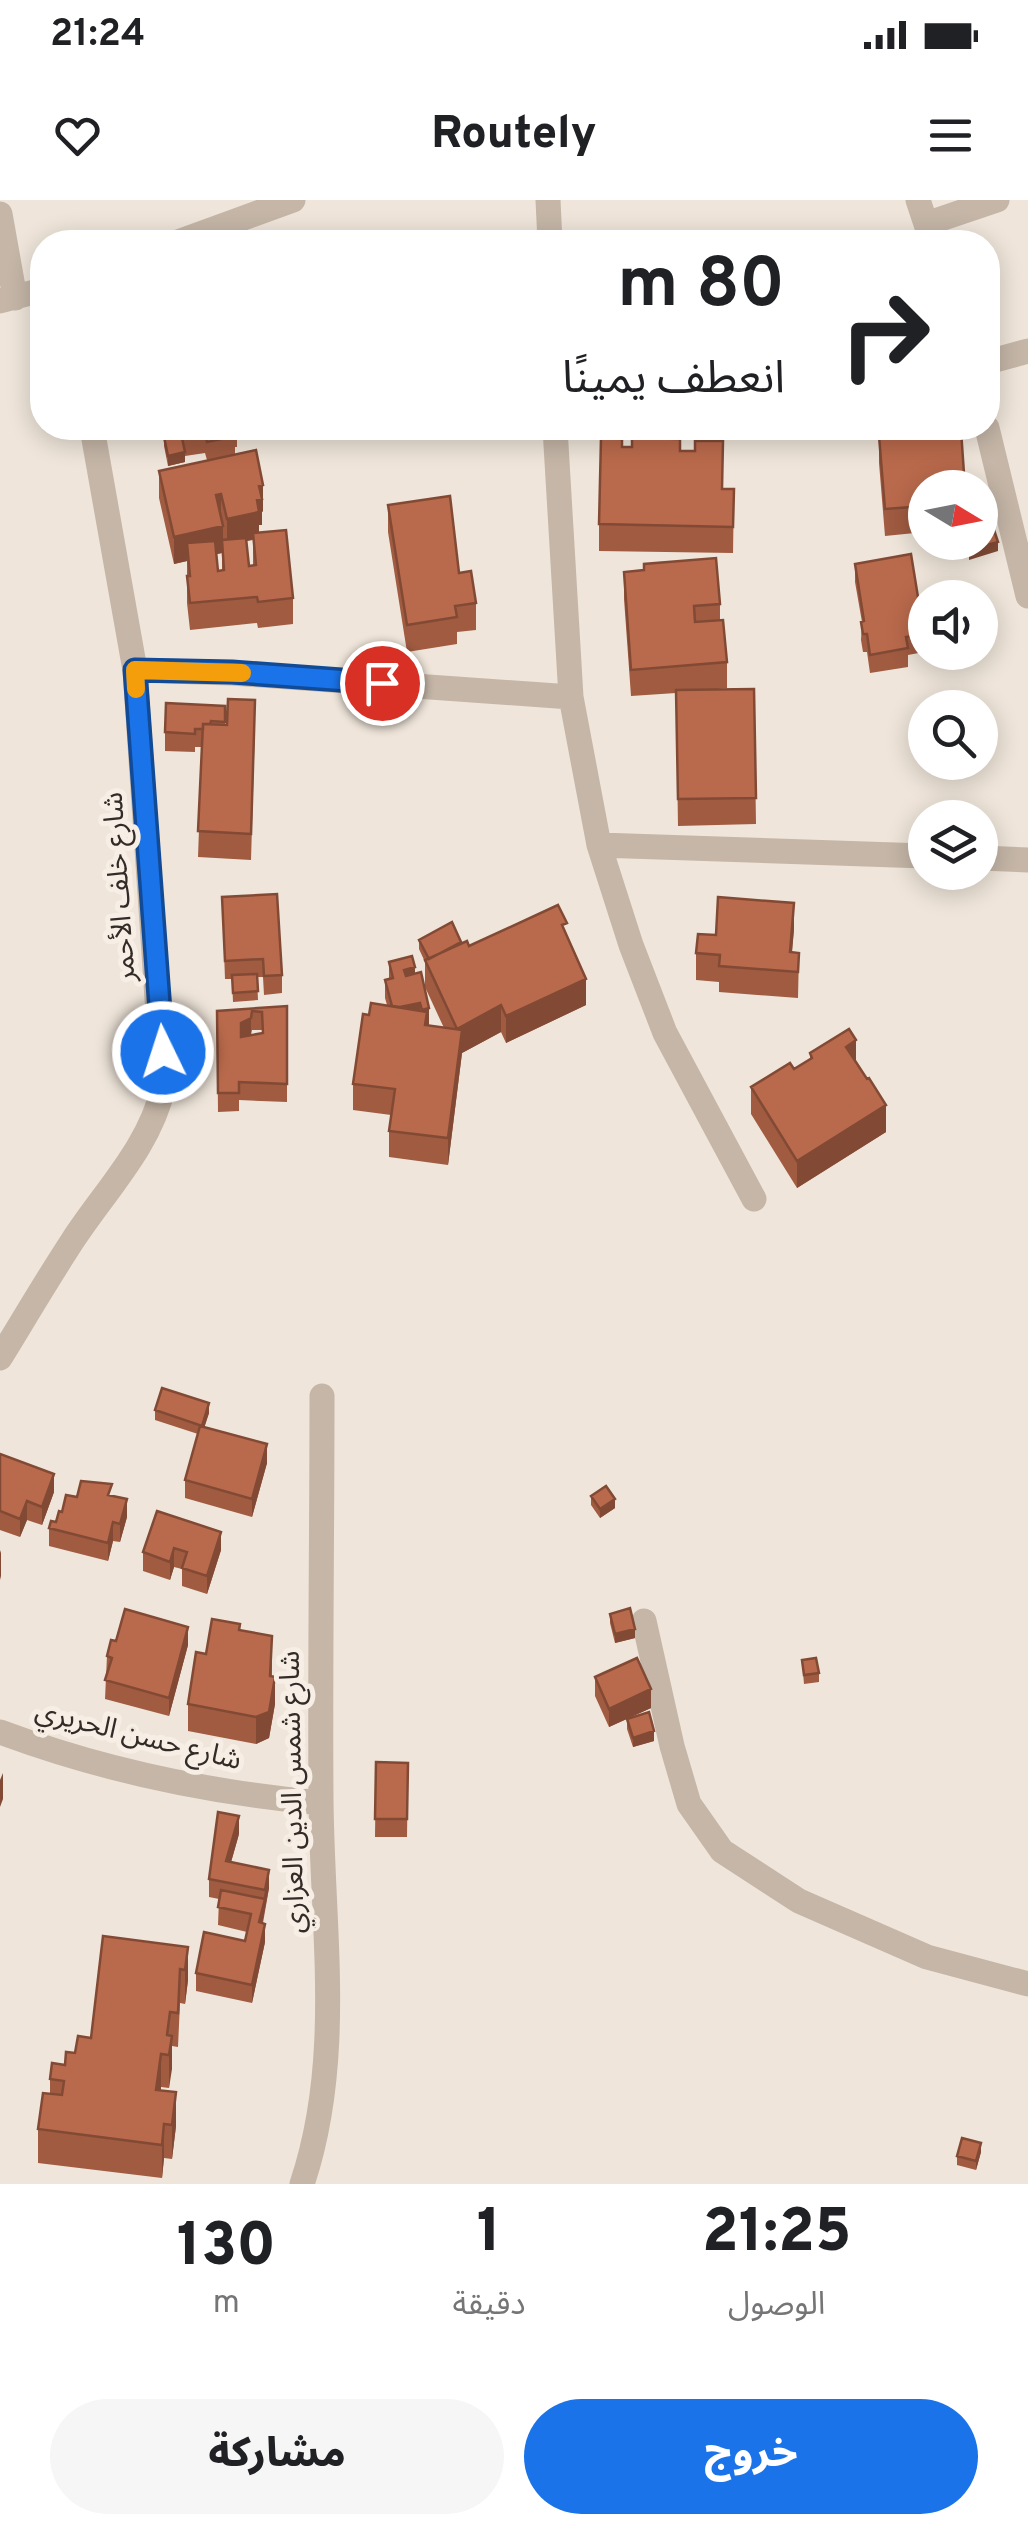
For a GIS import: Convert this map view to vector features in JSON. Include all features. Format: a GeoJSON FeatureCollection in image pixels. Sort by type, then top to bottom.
{"type":"FeatureCollection","features":[{"type":"Feature","properties":{"kind":"street"},"geometry":{"type":"LineString","coordinates":[[211,230],[293,200]]}},
{"type":"Feature","properties":{"kind":"street"},"geometry":{"type":"LineString","coordinates":[[548,200],[549,230]]}},
{"type":"Feature","properties":{"kind":"street"},"geometry":{"type":"LineString","coordinates":[[925,222],[997,200]]}},
{"type":"Feature","properties":{"kind":"street"},"geometry":{"type":"LineString","coordinates":[[0,214],[7,300]]}},
{"type":"Feature","properties":{"kind":"street"},"geometry":{"type":"LineString","coordinates":[[1000,359],[1028,351]]}},
{"type":"Feature","properties":{"kind":"street","name":"شارع خلف الأحمر"},"geometry":{"type":"LineString","coordinates":[[0,1358],[72,1241],[136,1152],[152,1124],[164,1088],[135,670],[94,440]]}},
{"type":"Feature","properties":{"kind":"street"},"geometry":{"type":"LineString","coordinates":[[556,440],[571,697],[600,846],[664,1033],[754,1200]]}},
{"type":"Feature","properties":{"kind":"street"},"geometry":{"type":"LineString","coordinates":[[990,440],[1028,596]]}},
{"type":"Feature","properties":{"kind":"street"},"geometry":{"type":"LineString","coordinates":[[135,670],[232,672],[571,697]]}},
{"type":"Feature","properties":{"kind":"street"},"geometry":{"type":"LineString","coordinates":[[600,846],[908,855]]}},
{"type":"Feature","properties":{"kind":"street"},"geometry":{"type":"LineString","coordinates":[[998,859],[1028,860]]}},
{"type":"Feature","properties":{"kind":"street","name":"شارع شمس الدين العزاري"},"geometry":{"type":"LineString","coordinates":[[302,2184],[328,2055],[321,1803],[322,1396]]}},
{"type":"Feature","properties":{"kind":"street"},"geometry":{"type":"LineString","coordinates":[[644,1621],[689,1804],[722,1851],[799,1901],[927,1957],[1028,1984]]}},
{"type":"Feature","properties":{"kind":"street","name":"شارع حسن الحريري"},"geometry":{"type":"LineString","coordinates":[[0,1732],[82,1758],[238,1795],[321,1803]]}},
{"type":"Feature","properties":{"kind":"building"},"geometry":{"type":"Polygon","coordinates":[[[165,440],[182,440],[185,452],[168,456],[165,440]]]}},
{"type":"Feature","properties":{"kind":"building"},"geometry":{"type":"Polygon","coordinates":[[[601,440],[622,440],[622,447],[632,447],[632,440],[680,440],[680,451],[695,451],[695,441],[723,441],[722,489],[734,489],[733,527],[599,524],[601,440]]]}},
{"type":"Feature","properties":{"kind":"building"},"geometry":{"type":"Polygon","coordinates":[[[879,440],[962,440],[964,470],[908,470],[908,507],[885,509],[879,440]]]}},
{"type":"Feature","properties":{"kind":"building"},"geometry":{"type":"Polygon","coordinates":[[[256,450],[263,485],[259,486],[259,512],[227,519],[221,494],[216,495],[223,526],[174,537],[159,471],[256,450]]]}},
{"type":"Feature","properties":{"kind":"building"},"geometry":{"type":"Polygon","coordinates":[[[450,496],[459,573],[471,571],[476,603],[455,606],[457,617],[407,625],[388,505],[450,496]]]}},
{"type":"Feature","properties":{"kind":"building"},"geometry":{"type":"Polygon","coordinates":[[[286,530],[293,598],[190,603],[187,543],[215,541],[218,571],[224,570],[222,540],[246,538],[249,566],[256,565],[253,533],[286,530]]]}},
{"type":"Feature","properties":{"kind":"building"},"geometry":{"type":"Polygon","coordinates":[[[908,555],[908,560],[912,560],[915,580],[908,580],[908,648],[870,655],[861,622],[864,621],[855,564],[908,555]]]}},
{"type":"Feature","properties":{"kind":"building"},"geometry":{"type":"Polygon","coordinates":[[[716,558],[720,604],[694,606],[695,622],[723,620],[727,662],[631,670],[624,572],[644,570],[644,564],[716,558]]]}},
{"type":"Feature","properties":{"kind":"building"},"geometry":{"type":"Polygon","coordinates":[[[754,689],[756,798],[678,799],[676,690],[754,689]]]}},
{"type":"Feature","properties":{"kind":"building"},"geometry":{"type":"Polygon","coordinates":[[[228,699],[255,700],[251,834],[198,831],[203,724],[227,725],[228,699]]]}},
{"type":"Feature","properties":{"kind":"building"},"geometry":{"type":"Polygon","coordinates":[[[166,703],[225,706],[225,722],[203,724],[203,729],[195,729],[195,734],[165,732],[166,703]]]}},
{"type":"Feature","properties":{"kind":"building"},"geometry":{"type":"Polygon","coordinates":[[[277,894],[282,975],[264,976],[263,959],[225,961],[222,897],[277,894]]]}},
{"type":"Feature","properties":{"kind":"building"},"geometry":{"type":"Polygon","coordinates":[[[718,897],[794,903],[790,952],[799,953],[798,972],[719,966],[720,955],[696,953],[698,934],[716,935],[718,897]]]}},
{"type":"Feature","properties":{"kind":"building"},"geometry":{"type":"Polygon","coordinates":[[[558,905],[567,923],[562,925],[586,979],[506,1016],[501,1005],[457,1029],[425,960],[467,941],[469,946],[558,905]]]}},
{"type":"Feature","properties":{"kind":"building"},"geometry":{"type":"Polygon","coordinates":[[[452,922],[461,942],[429,959],[419,940],[452,922]]]}},
{"type":"Feature","properties":{"kind":"building"},"geometry":{"type":"Polygon","coordinates":[[[412,956],[415,967],[404,970],[406,976],[421,972],[429,1008],[422,1010],[420,1003],[392,1006],[385,980],[393,978],[389,962],[412,956]]]}},
{"type":"Feature","properties":{"kind":"building"},"geometry":{"type":"Polygon","coordinates":[[[257,974],[258,991],[233,993],[232,975],[257,974]]]}},
{"type":"Feature","properties":{"kind":"building"},"geometry":{"type":"Polygon","coordinates":[[[371,1003],[427,1012],[425,1025],[462,1030],[448,1138],[389,1131],[395,1089],[353,1084],[363,1014],[369,1015],[371,1003]]]}},
{"type":"Feature","properties":{"kind":"building"},"geometry":{"type":"Polygon","coordinates":[[[287,1006],[287,1084],[239,1082],[239,1093],[218,1093],[217,1011],[287,1006]],[[252,1011],[251,1018],[241,1023],[241,1037],[263,1033],[262,1012],[252,1011]]]}},
{"type":"Feature","properties":{"kind":"building"},"geometry":{"type":"Polygon","coordinates":[[[849,1029],[856,1040],[846,1047],[886,1105],[797,1161],[751,1087],[790,1063],[794,1069],[812,1058],[810,1053],[849,1029]]]}},
{"type":"Feature","properties":{"kind":"building"},"geometry":{"type":"Polygon","coordinates":[[[162,1388],[209,1403],[202,1426],[155,1410],[162,1388]]]}},
{"type":"Feature","properties":{"kind":"building"},"geometry":{"type":"Polygon","coordinates":[[[200,1426],[267,1444],[252,1499],[185,1480],[200,1426]]]}},
{"type":"Feature","properties":{"kind":"building"},"geometry":{"type":"Polygon","coordinates":[[[0,1454],[54,1474],[42,1507],[27,1501],[20,1519],[0,1511],[0,1454]]]}},
{"type":"Feature","properties":{"kind":"building"},"geometry":{"type":"Polygon","coordinates":[[[81,1481],[112,1484],[108,1495],[127,1499],[120,1524],[113,1522],[108,1543],[49,1528],[62,1512],[66,1495],[77,1497],[81,1481]]]}},
{"type":"Feature","properties":{"kind":"building"},"geometry":{"type":"Polygon","coordinates":[[[606,1486],[615,1499],[600,1509],[591,1496],[606,1486]]]}},
{"type":"Feature","properties":{"kind":"building"},"geometry":{"type":"Polygon","coordinates":[[[157,1511],[221,1532],[207,1576],[182,1568],[187,1552],[174,1548],[170,1562],[143,1552],[157,1511]]]}},
{"type":"Feature","properties":{"kind":"building"},"geometry":{"type":"Polygon","coordinates":[[[630,1608],[635,1629],[615,1634],[610,1614],[630,1608]]]}},
{"type":"Feature","properties":{"kind":"building"},"geometry":{"type":"Polygon","coordinates":[[[125,1609],[188,1627],[169,1698],[105,1680],[112,1658],[107,1656],[111,1640],[116,1641],[125,1609]]]}},
{"type":"Feature","properties":{"kind":"building"},"geometry":{"type":"Polygon","coordinates":[[[212,1619],[240,1624],[239,1630],[272,1636],[270,1676],[275,1677],[269,1712],[256,1717],[188,1704],[196,1652],[206,1654],[212,1619]]]}},
{"type":"Feature","properties":{"kind":"building"},"geometry":{"type":"Polygon","coordinates":[[[637,1658],[651,1689],[609,1709],[595,1677],[637,1658]]]}},
{"type":"Feature","properties":{"kind":"building"},"geometry":{"type":"Polygon","coordinates":[[[816,1658],[819,1673],[804,1675],[802,1660],[816,1658]]]}},
{"type":"Feature","properties":{"kind":"building"},"geometry":{"type":"Polygon","coordinates":[[[649,1712],[654,1731],[633,1738],[627,1719],[649,1712]]]}},
{"type":"Feature","properties":{"kind":"building"},"geometry":{"type":"Polygon","coordinates":[[[376,1762],[408,1763],[407,1819],[375,1819],[376,1762]]]}},
{"type":"Feature","properties":{"kind":"building"},"geometry":{"type":"Polygon","coordinates":[[[218,1812],[239,1816],[226,1861],[269,1870],[265,1890],[209,1879],[218,1812]]]}},
{"type":"Feature","properties":{"kind":"building"},"geometry":{"type":"Polygon","coordinates":[[[221,1890],[265,1899],[259,1922],[265,1924],[252,1985],[196,1973],[204,1932],[245,1941],[251,1914],[218,1907],[221,1890]]]}},
{"type":"Feature","properties":{"kind":"building"},"geometry":{"type":"Polygon","coordinates":[[[103,1936],[188,1947],[185,1970],[180,1969],[178,2013],[170,2012],[169,2055],[161,2054],[156,2090],[176,2092],[172,2125],[164,2124],[162,2145],[38,2129],[43,2093],[62,2095],[64,2081],[50,2079],[52,2063],[65,2065],[66,2052],[75,2053],[78,2036],[91,2038],[103,1936]]]}},
{"type":"Feature","properties":{"kind":"building"},"geometry":{"type":"Polygon","coordinates":[[[962,2138],[981,2143],[976,2161],[957,2156],[962,2138]]]}},
{"type":"Feature","properties":{"kind":"slow traffic"},"geometry":{"type":"LineString","coordinates":[[136,689],[135,670],[242,673]]}},
{"type":"Feature","properties":{"kind":"route"},"geometry":{"type":"LineString","coordinates":[[163,1052],[135,670],[232,672],[382,683]]}}]}
